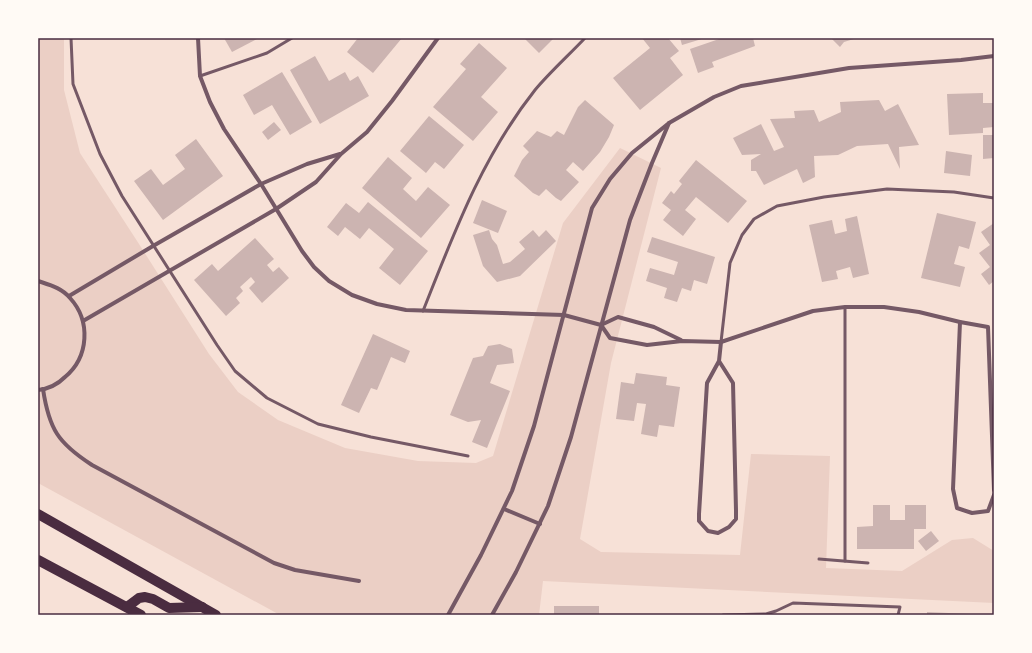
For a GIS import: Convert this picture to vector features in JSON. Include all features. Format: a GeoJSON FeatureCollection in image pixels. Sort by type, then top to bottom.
{"type":"FeatureCollection","features":[{"type":"Feature","properties":{"kind":"main road"},"geometry":{"type":"LineString","coordinates":[[38,514],[216,615]]}},
{"type":"Feature","properties":{"kind":"main road"},"geometry":{"type":"LineString","coordinates":[[38,560],[141,615]]}},
{"type":"Feature","properties":{"kind":"main road"},"geometry":{"type":"LineString","coordinates":[[127,607],[139,598],[145,597],[153,599],[169,608],[202,607]]}},
{"type":"Feature","properties":{"kind":"street"},"geometry":{"type":"LineString","coordinates":[[198,38],[200,76],[210,102],[302,251],[314,267],[329,281],[352,295],[377,304],[406,310],[564,315],[602,325],[618,317],[654,327],[682,341]]}},
{"type":"Feature","properties":{"kind":"street"},"geometry":{"type":"LineString","coordinates":[[83,321],[170,272],[276,209],[316,182],[341,154],[367,132],[392,102],[438,38]]}},
{"type":"Feature","properties":{"kind":"street"},"geometry":{"type":"LineString","coordinates":[[448,615],[512,491],[534,426],[592,208],[610,179],[632,152],[669,123],[714,97],[741,86],[849,68],[961,60],[994,56]]}},
{"type":"Feature","properties":{"kind":"street"},"geometry":{"type":"LineString","coordinates":[[492,615],[548,506],[571,437],[630,220],[669,123]]}},
{"type":"Feature","properties":{"kind":"street"},"geometry":{"type":"LineString","coordinates":[[69,296],[261,184],[307,164],[341,154]]}},
{"type":"Feature","properties":{"kind":"street"},"geometry":{"type":"LineString","coordinates":[[38,281],[55,286],[69,296],[78,308],[83,321],[85,338],[82,356],[72,371],[59,382],[40,390],[49,421],[67,446],[92,465],[274,563],[295,570],[359,581]]}},
{"type":"Feature","properties":{"kind":"street"},"geometry":{"type":"LineString","coordinates":[[602,325],[610,338],[647,344],[682,341],[721,342],[813,311],[845,307],[884,307],[919,312],[988,327],[994,490]]}},
{"type":"Feature","properties":{"kind":"street"},"geometry":{"type":"LineString","coordinates":[[960,322],[953,489],[956,508],[972,513],[988,511],[994,495]]}},
{"type":"Feature","properties":{"kind":"street"},"geometry":{"type":"LineString","coordinates":[[719,361],[733,383],[736,519],[729,527],[718,533],[708,531],[699,521],[699,514],[707,383],[719,361],[721,342]]}},
{"type":"Feature","properties":{"kind":"street"},"geometry":{"type":"LineString","coordinates":[[504,509],[540,524]]}},
{"type":"Feature","properties":{"kind":"lane"},"geometry":{"type":"LineString","coordinates":[[71,38],[73,84],[100,154],[122,196],[153,246],[235,371],[267,398],[318,424],[371,437],[468,456]]}},
{"type":"Feature","properties":{"kind":"lane"},"geometry":{"type":"LineString","coordinates":[[200,76],[267,53],[292,38]]}},
{"type":"Feature","properties":{"kind":"lane"},"geometry":{"type":"LineString","coordinates":[[423,310],[457,224],[477,181],[503,135],[536,90],[586,38]]}},
{"type":"Feature","properties":{"kind":"lane"},"geometry":{"type":"LineString","coordinates":[[721,342],[730,263],[742,235],[754,219],[777,206],[824,197],[887,189],[954,192],[994,198]]}},
{"type":"Feature","properties":{"kind":"lane"},"geometry":{"type":"LineString","coordinates":[[845,307],[845,561]]}},
{"type":"Feature","properties":{"kind":"lane"},"geometry":{"type":"LineString","coordinates":[[819,560],[868,563]]}},
{"type":"Feature","properties":{"kind":"lane"},"geometry":{"type":"LineString","coordinates":[[723,615],[766,614],[793,603],[900,608],[898,615]]}},
{"type":"Feature","properties":{"kind":"shaded area"},"geometry":{"type":"Polygon","coordinates":[[[38,38],[64,38],[64,90],[80,153],[209,354],[238,392],[278,420],[345,448],[418,461],[476,463],[493,456],[563,223],[620,148],[661,168],[611,363],[580,539],[601,552],[740,555],[751,454],[830,456],[826,568],[902,571],[952,540],[973,538],[994,551],[994,603],[543,581],[539,615],[280,615],[38,483],[38,38]]]}},
{"type":"Feature","properties":{"kind":"building"},"geometry":{"type":"Polygon","coordinates":[[[224,38],[259,38],[232,52],[224,38]]]}},
{"type":"Feature","properties":{"kind":"building"},"geometry":{"type":"Polygon","coordinates":[[[358,38],[402,38],[373,73],[347,52],[358,38]]]}},
{"type":"Feature","properties":{"kind":"building"},"geometry":{"type":"Polygon","coordinates":[[[524,38],[554,38],[539,53],[524,38]]]}},
{"type":"Feature","properties":{"kind":"building"},"geometry":{"type":"Polygon","coordinates":[[[642,38],[668,38],[679,51],[670,58],[683,75],[640,110],[613,78],[650,48],[642,38]]]}},
{"type":"Feature","properties":{"kind":"building"},"geometry":{"type":"Polygon","coordinates":[[[680,38],[705,38],[682,45],[680,38]]]}},
{"type":"Feature","properties":{"kind":"building"},"geometry":{"type":"Polygon","coordinates":[[[722,38],[753,38],[755,46],[712,62],[714,67],[698,73],[690,49],[722,38]]]}},
{"type":"Feature","properties":{"kind":"building"},"geometry":{"type":"Polygon","coordinates":[[[831,38],[857,38],[844,42],[840,47],[831,38]]]}},
{"type":"Feature","properties":{"kind":"building"},"geometry":{"type":"Polygon","coordinates":[[[479,43],[507,68],[481,97],[498,112],[473,141],[433,107],[466,69],[460,64],[479,43]]]}},
{"type":"Feature","properties":{"kind":"building"},"geometry":{"type":"Polygon","coordinates":[[[315,56],[329,81],[345,72],[350,81],[358,76],[369,96],[320,124],[290,70],[315,56]]]}},
{"type":"Feature","properties":{"kind":"building"},"geometry":{"type":"Polygon","coordinates":[[[282,72],[312,122],[290,135],[272,105],[254,115],[243,95],[282,72]]]}},
{"type":"Feature","properties":{"kind":"building"},"geometry":{"type":"Polygon","coordinates":[[[983,93],[983,103],[994,103],[994,127],[983,128],[983,133],[949,135],[947,94],[983,93]]]}},
{"type":"Feature","properties":{"kind":"building"},"geometry":{"type":"Polygon","coordinates":[[[585,100],[614,125],[609,137],[600,152],[583,171],[573,162],[566,170],[579,182],[561,201],[546,189],[539,196],[533,193],[514,176],[522,160],[529,152],[523,146],[537,131],[551,137],[557,131],[564,135],[578,107],[585,100]]]}},
{"type":"Feature","properties":{"kind":"building"},"geometry":{"type":"Polygon","coordinates":[[[879,100],[885,111],[898,104],[919,145],[899,147],[900,169],[888,144],[857,146],[838,155],[814,156],[815,177],[803,183],[797,169],[764,185],[756,171],[751,171],[751,160],[761,154],[742,155],[733,138],[761,124],[774,151],[784,147],[770,119],[795,118],[794,111],[814,110],[819,122],[841,112],[840,102],[879,100]]]}},
{"type":"Feature","properties":{"kind":"building"},"geometry":{"type":"Polygon","coordinates":[[[429,116],[464,145],[444,169],[435,162],[426,173],[400,151],[429,116]]]}},
{"type":"Feature","properties":{"kind":"building"},"geometry":{"type":"Polygon","coordinates":[[[274,122],[281,130],[268,140],[262,132],[274,122]]]}},
{"type":"Feature","properties":{"kind":"building"},"geometry":{"type":"Polygon","coordinates":[[[983,135],[994,135],[994,158],[983,159],[983,135]]]}},
{"type":"Feature","properties":{"kind":"building"},"geometry":{"type":"Polygon","coordinates":[[[196,139],[223,176],[163,220],[134,181],[151,169],[163,185],[185,169],[175,155],[196,139]]]}},
{"type":"Feature","properties":{"kind":"building"},"geometry":{"type":"Polygon","coordinates":[[[946,151],[972,155],[970,176],[944,173],[946,151]]]}},
{"type":"Feature","properties":{"kind":"building"},"geometry":{"type":"Polygon","coordinates":[[[388,157],[412,178],[403,189],[416,201],[428,187],[450,205],[421,238],[362,188],[388,157]]]}},
{"type":"Feature","properties":{"kind":"building"},"geometry":{"type":"Polygon","coordinates":[[[696,160],[747,201],[728,223],[696,197],[685,210],[696,219],[683,236],[663,220],[671,210],[662,203],[671,191],[674,194],[682,184],[679,181],[696,160]]]}},
{"type":"Feature","properties":{"kind":"building"},"geometry":{"type":"Polygon","coordinates":[[[482,200],[507,211],[498,233],[473,223],[482,200]]]}},
{"type":"Feature","properties":{"kind":"building"},"geometry":{"type":"Polygon","coordinates":[[[368,202],[428,251],[400,285],[379,268],[394,249],[369,228],[360,239],[345,227],[338,236],[327,227],[346,203],[359,213],[368,202]]]}},
{"type":"Feature","properties":{"kind":"building"},"geometry":{"type":"Polygon","coordinates":[[[937,213],[976,222],[969,249],[959,246],[954,264],[965,267],[960,287],[921,278],[937,213]]]}},
{"type":"Feature","properties":{"kind":"building"},"geometry":{"type":"Polygon","coordinates":[[[857,216],[869,274],[853,278],[850,267],[836,271],[838,279],[822,282],[809,225],[832,220],[835,234],[847,231],[845,219],[857,216]]]}},
{"type":"Feature","properties":{"kind":"building"},"geometry":{"type":"Polygon","coordinates":[[[994,223],[994,281],[989,285],[981,274],[990,267],[979,253],[990,245],[981,232],[994,223]]]}},
{"type":"Feature","properties":{"kind":"building"},"geometry":{"type":"Polygon","coordinates":[[[489,230],[492,239],[497,245],[503,264],[510,262],[525,249],[519,242],[533,230],[539,237],[546,230],[556,241],[520,276],[497,282],[483,266],[473,235],[489,230]]]}},
{"type":"Feature","properties":{"kind":"building"},"geometry":{"type":"Polygon","coordinates":[[[652,237],[715,257],[707,284],[694,280],[691,291],[682,288],[677,302],[664,298],[667,288],[646,281],[650,268],[674,275],[678,262],[647,252],[652,237]]]}},
{"type":"Feature","properties":{"kind":"building"},"geometry":{"type":"Polygon","coordinates":[[[255,238],[274,259],[267,265],[273,272],[279,267],[289,278],[262,303],[249,288],[255,282],[251,277],[240,287],[243,291],[236,298],[240,303],[226,316],[194,280],[212,264],[218,271],[255,238]]]}},
{"type":"Feature","properties":{"kind":"building"},"geometry":{"type":"Polygon","coordinates":[[[373,334],[410,351],[405,363],[391,357],[377,390],[371,388],[359,413],[341,405],[373,334]]]}},
{"type":"Feature","properties":{"kind":"building"},"geometry":{"type":"Polygon","coordinates":[[[500,344],[512,349],[514,363],[497,365],[490,383],[510,391],[487,448],[472,442],[481,420],[468,422],[450,415],[473,358],[483,356],[488,346],[500,344]]]}},
{"type":"Feature","properties":{"kind":"building"},"geometry":{"type":"Polygon","coordinates":[[[636,373],[667,377],[666,385],[680,387],[674,427],[659,425],[657,437],[641,434],[646,404],[637,403],[634,421],[616,419],[621,382],[634,384],[636,373]]]}},
{"type":"Feature","properties":{"kind":"building"},"geometry":{"type":"Polygon","coordinates":[[[873,505],[890,505],[890,520],[905,520],[905,505],[926,505],[926,529],[914,529],[914,549],[857,549],[857,527],[873,526],[873,505]]]}},
{"type":"Feature","properties":{"kind":"building"},"geometry":{"type":"Polygon","coordinates":[[[931,531],[939,541],[926,551],[918,541],[931,531]]]}},
{"type":"Feature","properties":{"kind":"building"},"geometry":{"type":"Polygon","coordinates":[[[554,606],[599,606],[599,615],[554,615],[554,606]]]}},
{"type":"Feature","properties":{"kind":"building"},"geometry":{"type":"Polygon","coordinates":[[[927,612],[970,614],[970,615],[927,615],[927,612]]]}}]}
